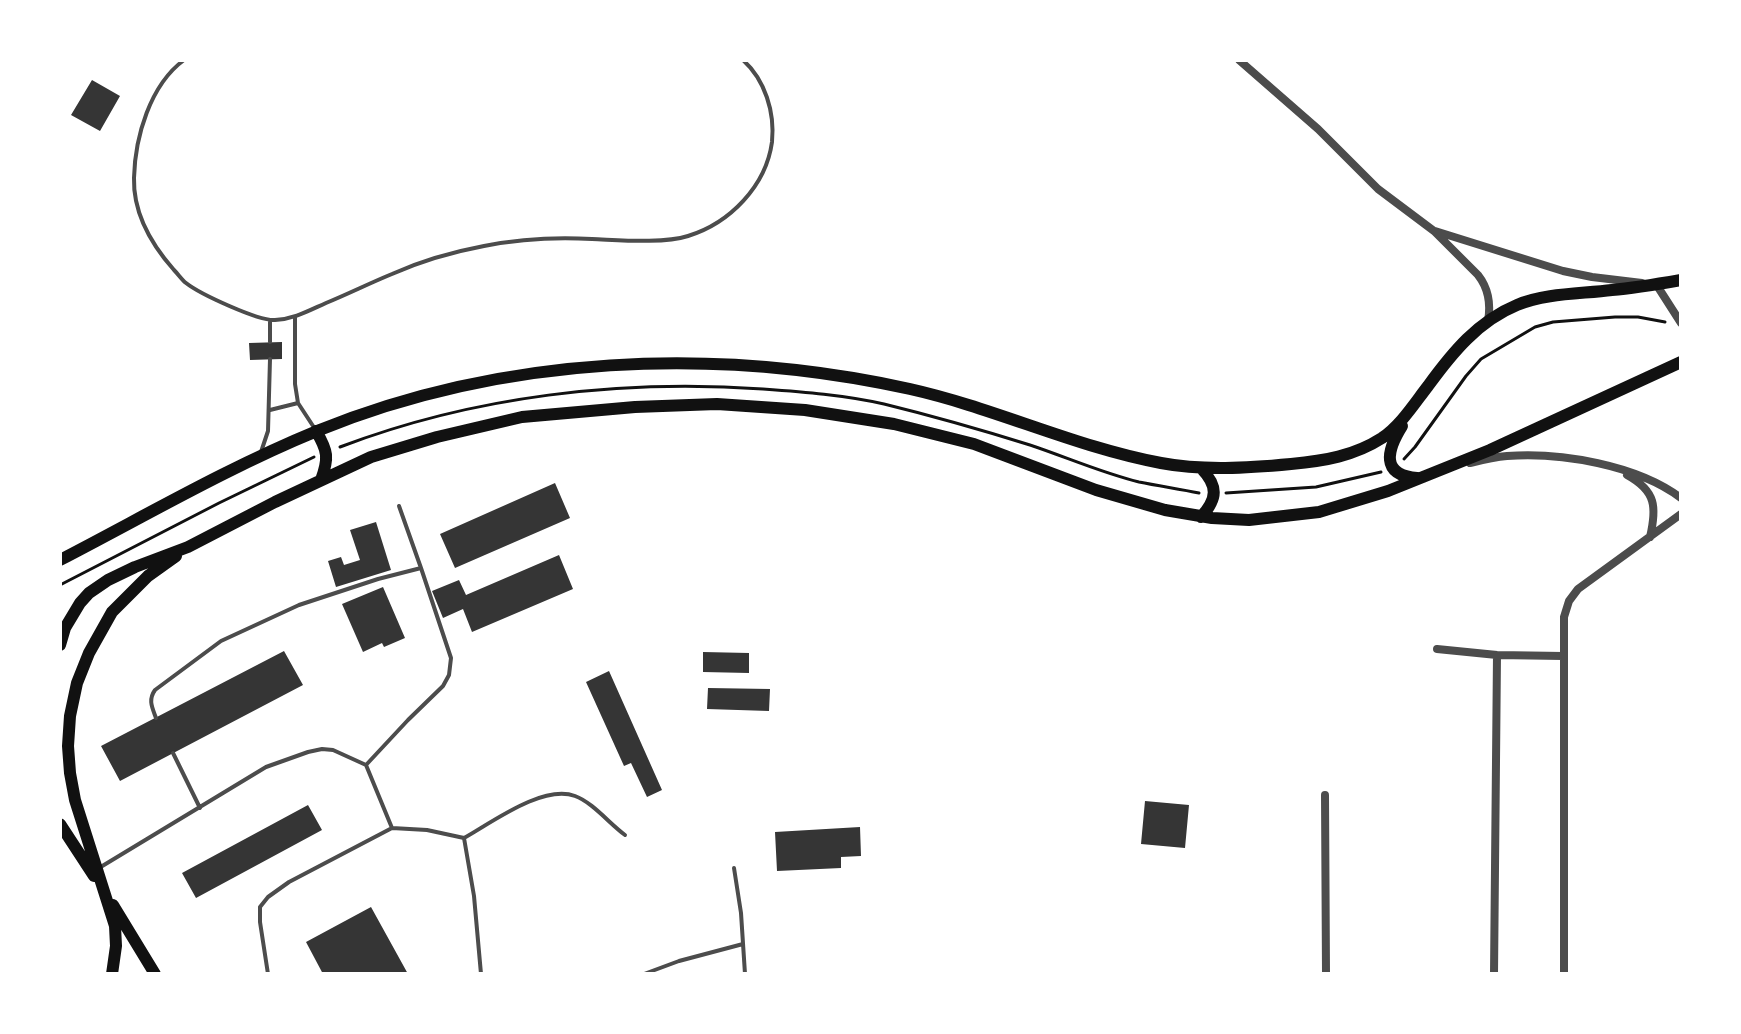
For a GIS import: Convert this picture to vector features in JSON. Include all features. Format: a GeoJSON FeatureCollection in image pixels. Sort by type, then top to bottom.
{"type":"FeatureCollection","features":[{"type":"Feature","properties":{"kind":"main road"},"geometry":{"type":"LineString","coordinates":[[60,560],[259,457],[316,431],[433,393],[501,379],[606,365],[675,363],[784,369],[889,385],[958,402],[1099,449],[1164,464],[1224,468],[1288,465],[1346,456],[1386,436],[1474,331],[1518,304],[1548,297],[1681,280]]}},
{"type":"Feature","properties":{"kind":"main road"},"geometry":{"type":"LineString","coordinates":[[60,645],[65,628],[80,603],[108,580],[188,547],[371,457],[437,437],[522,417],[635,407],[717,404],[805,410],[894,424],[974,444],[1110,494],[1165,510],[1201,517],[1249,520],[1319,512],[1388,491],[1490,450],[1681,362]]}},
{"type":"Feature","properties":{"kind":"main road"},"geometry":{"type":"LineString","coordinates":[[1413,406],[1393,442],[1389,457],[1398,474],[1420,479]]}},
{"type":"Feature","properties":{"kind":"main road"},"geometry":{"type":"LineString","coordinates":[[316,431],[326,452],[327,462],[321,480]]}},
{"type":"Feature","properties":{"kind":"main road"},"geometry":{"type":"LineString","coordinates":[[1201,468],[1212,479],[1214,494],[1210,508],[1201,517]]}},
{"type":"Feature","properties":{"kind":"main road"},"geometry":{"type":"LineString","coordinates":[[112,974],[115,926],[75,800],[68,746],[70,716],[77,683],[89,653],[112,612],[148,576],[188,547]]}},
{"type":"Feature","properties":{"kind":"main road"},"geometry":{"type":"LineString","coordinates":[[60,824],[155,974]]}},
{"type":"Feature","properties":{"kind":"street"},"geometry":{"type":"LineString","coordinates":[[1239,60],[1318,129],[1378,189],[1434,231],[1484,282],[1491,307],[1488,321]]}},
{"type":"Feature","properties":{"kind":"street"},"geometry":{"type":"LineString","coordinates":[[1434,231],[1563,271],[1657,284],[1681,323]]}},
{"type":"Feature","properties":{"kind":"street"},"geometry":{"type":"LineString","coordinates":[[1449,467],[1504,456],[1542,455],[1607,465],[1634,473],[1666,487],[1681,498]]}},
{"type":"Feature","properties":{"kind":"street"},"geometry":{"type":"LineString","coordinates":[[1607,465],[1644,486],[1653,500],[1650,538]]}},
{"type":"Feature","properties":{"kind":"street"},"geometry":{"type":"LineString","coordinates":[[1564,974],[1564,617],[1569,601],[1578,589],[1681,514]]}},
{"type":"Feature","properties":{"kind":"street"},"geometry":{"type":"LineString","coordinates":[[1437,649],[1497,655],[1563,656]]}},
{"type":"Feature","properties":{"kind":"street"},"geometry":{"type":"LineString","coordinates":[[1494,974],[1497,655]]}},
{"type":"Feature","properties":{"kind":"street"},"geometry":{"type":"LineString","coordinates":[[1325,795],[1326,974]]}},
{"type":"Feature","properties":{"kind":"lane"},"geometry":{"type":"LineString","coordinates":[[184,60],[172,69],[160,85],[141,133],[134,176],[134,196],[139,216],[160,254],[185,283],[218,301],[270,320],[295,317],[438,256],[487,245],[553,238],[647,241],[686,237],[709,228],[749,197],[770,153],[773,132],[770,110],[760,80],[743,60]]}},
{"type":"Feature","properties":{"kind":"lane"},"geometry":{"type":"LineString","coordinates":[[295,317],[298,403],[316,431]]}},
{"type":"Feature","properties":{"kind":"lane"},"geometry":{"type":"LineString","coordinates":[[270,320],[270,342]]}},
{"type":"Feature","properties":{"kind":"lane"},"geometry":{"type":"LineString","coordinates":[[259,457],[268,431],[270,359]]}},
{"type":"Feature","properties":{"kind":"lane"},"geometry":{"type":"LineString","coordinates":[[269,410],[298,403]]}},
{"type":"Feature","properties":{"kind":"lane"},"geometry":{"type":"LineString","coordinates":[[366,765],[443,686],[449,675],[451,658],[399,506]]}},
{"type":"Feature","properties":{"kind":"lane"},"geometry":{"type":"LineString","coordinates":[[156,718],[150,701],[155,690],[221,641],[299,605],[421,568]]}},
{"type":"Feature","properties":{"kind":"lane"},"geometry":{"type":"LineString","coordinates":[[97,869],[266,767],[322,749],[333,750],[366,765],[392,828]]}},
{"type":"Feature","properties":{"kind":"lane"},"geometry":{"type":"LineString","coordinates":[[173,753],[200,808]]}},
{"type":"Feature","properties":{"kind":"lane"},"geometry":{"type":"LineString","coordinates":[[268,974],[260,922],[260,907],[268,897],[289,882],[392,828],[427,830],[464,838],[537,799],[564,794],[584,802],[625,835]]}},
{"type":"Feature","properties":{"kind":"lane"},"geometry":{"type":"LineString","coordinates":[[464,838],[474,896],[481,974]]}},
{"type":"Feature","properties":{"kind":"lane"},"geometry":{"type":"LineString","coordinates":[[734,868],[745,974]]}},
{"type":"Feature","properties":{"kind":"lane"},"geometry":{"type":"LineString","coordinates":[[644,974],[743,944]]}},
{"type":"Feature","properties":{"kind":"building"},"geometry":{"type":"Polygon","coordinates":[[[92,80],[120,96],[100,131],[71,115],[92,80]]]}},
{"type":"Feature","properties":{"kind":"building"},"geometry":{"type":"Polygon","coordinates":[[[282,342],[282,359],[250,360],[249,343],[282,342]]]}},
{"type":"Feature","properties":{"kind":"building"},"geometry":{"type":"Polygon","coordinates":[[[555,483],[570,518],[455,568],[440,534],[555,483]]]}},
{"type":"Feature","properties":{"kind":"building"},"geometry":{"type":"Polygon","coordinates":[[[376,522],[391,570],[336,587],[328,561],[341,557],[344,565],[360,560],[350,530],[376,522]]]}},
{"type":"Feature","properties":{"kind":"building"},"geometry":{"type":"Polygon","coordinates":[[[559,555],[573,589],[472,632],[463,609],[443,618],[432,591],[459,580],[466,595],[559,555]]]}},
{"type":"Feature","properties":{"kind":"building"},"geometry":{"type":"Polygon","coordinates":[[[383,587],[405,638],[384,647],[382,643],[363,652],[342,604],[383,587]]]}},
{"type":"Feature","properties":{"kind":"building"},"geometry":{"type":"Polygon","coordinates":[[[284,651],[303,685],[120,781],[101,746],[284,651]]]}},
{"type":"Feature","properties":{"kind":"building"},"geometry":{"type":"Polygon","coordinates":[[[703,652],[749,653],[749,673],[703,672],[703,652]]]}},
{"type":"Feature","properties":{"kind":"building"},"geometry":{"type":"Polygon","coordinates":[[[609,671],[662,790],[647,797],[631,763],[624,766],[586,682],[609,671]]]}},
{"type":"Feature","properties":{"kind":"building"},"geometry":{"type":"Polygon","coordinates":[[[708,688],[770,689],[769,711],[707,709],[708,688]]]}},
{"type":"Feature","properties":{"kind":"building"},"geometry":{"type":"Polygon","coordinates":[[[1145,801],[1189,805],[1185,848],[1141,844],[1145,801]]]}},
{"type":"Feature","properties":{"kind":"building"},"geometry":{"type":"Polygon","coordinates":[[[308,805],[322,830],[196,898],[182,873],[308,805]]]}},
{"type":"Feature","properties":{"kind":"building"},"geometry":{"type":"Polygon","coordinates":[[[860,827],[861,856],[841,857],[841,868],[777,871],[775,832],[860,827]]]}},
{"type":"Feature","properties":{"kind":"building"},"geometry":{"type":"Polygon","coordinates":[[[371,907],[408,974],[323,974],[306,942],[371,907]]]}}]}
